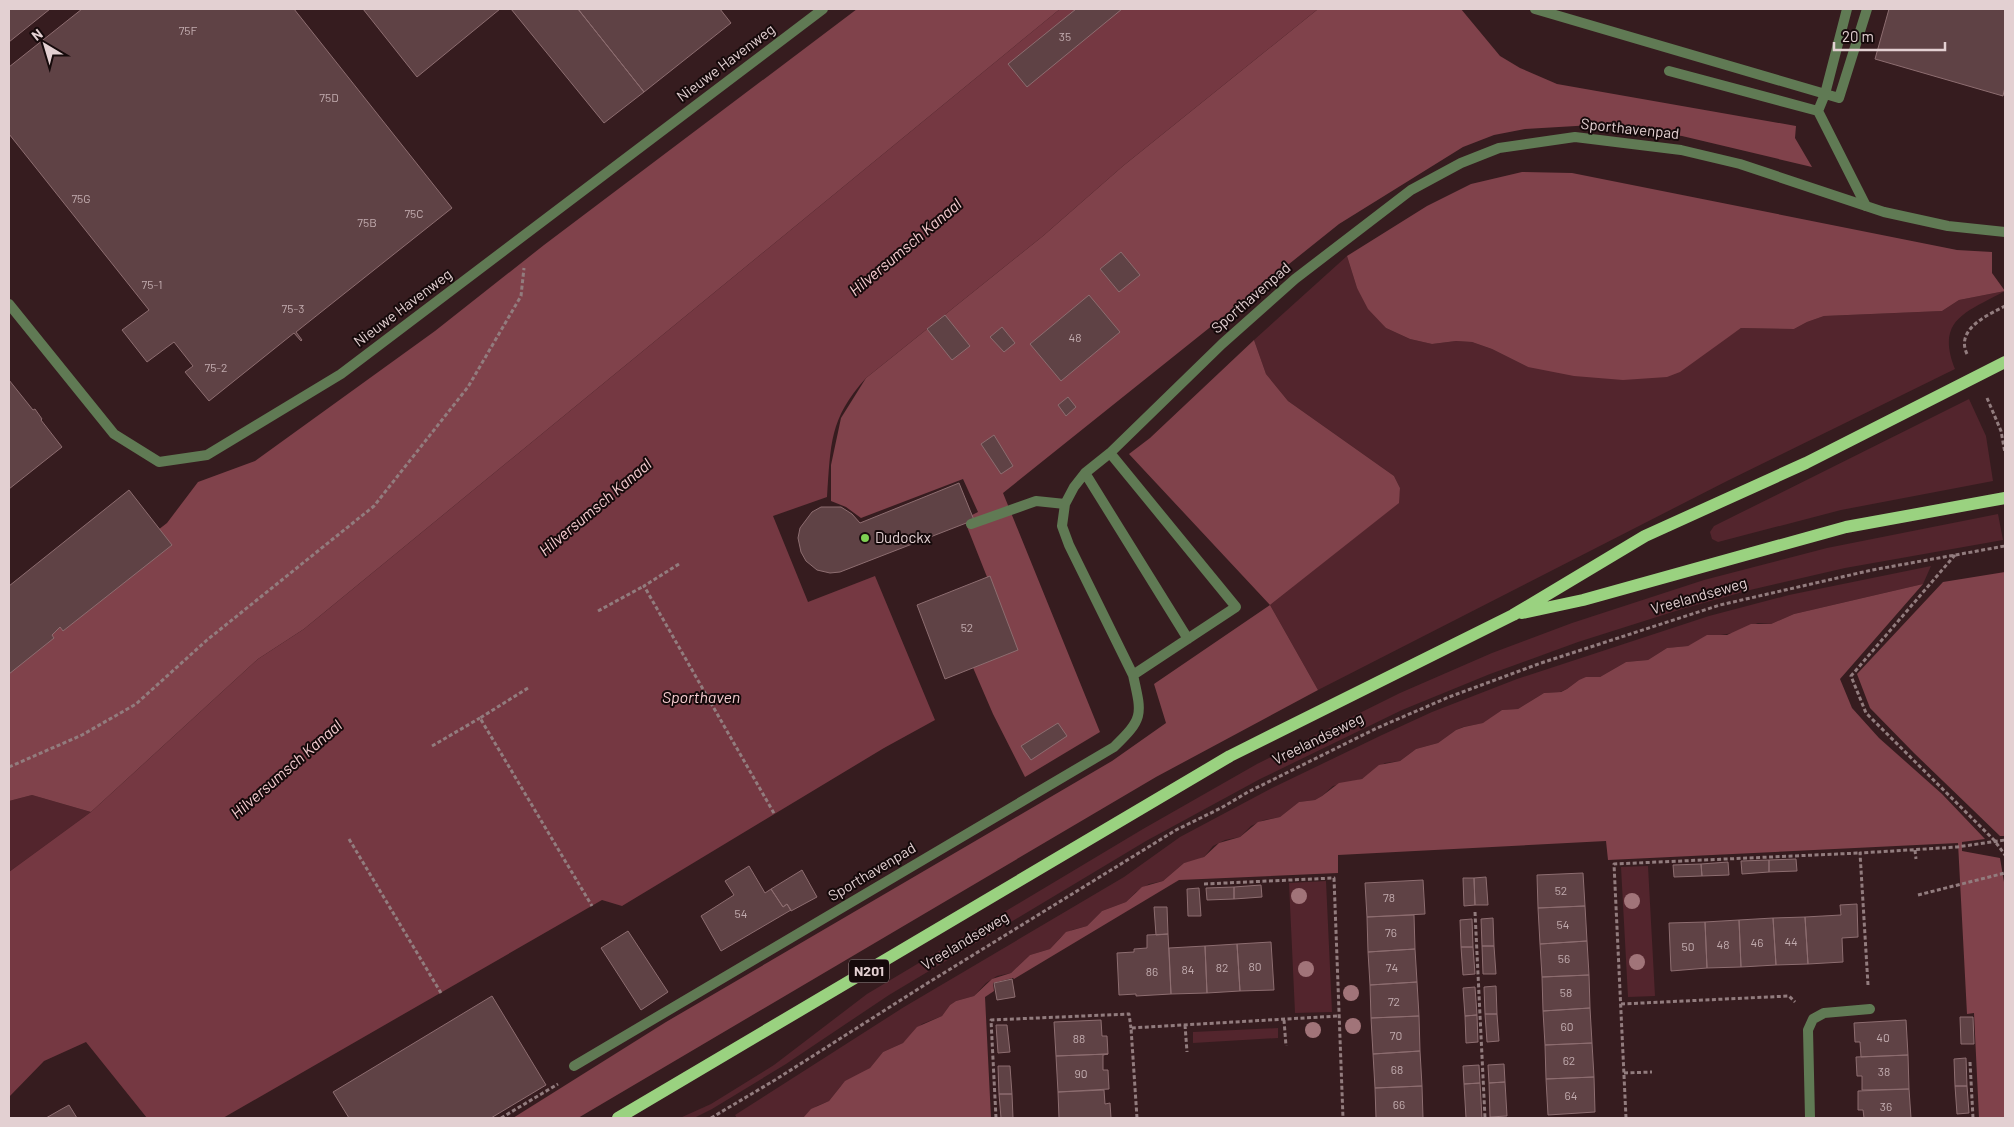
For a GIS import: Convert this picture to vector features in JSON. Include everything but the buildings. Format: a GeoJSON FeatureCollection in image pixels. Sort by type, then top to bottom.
{"type":"FeatureCollection","features":[{"type":"Feature","properties":{"kind":"main road","name":"Vreelandseweg"},"geometry":{"type":"LineString","coordinates":[[618,1118],[956,920],[1230,756],[1512,615],[1645,536],[1806,463],[2005,362]]}},
{"type":"Feature","properties":{"kind":"main road","name":"Vreelandseweg"},"geometry":{"type":"LineString","coordinates":[[1512,615],[1583,600],[1846,527],[2005,498]]}},
{"type":"Feature","properties":{"kind":"street","name":"Nieuwe Havenweg"},"geometry":{"type":"LineString","coordinates":[[9,304],[114,434],[159,462],[207,456],[341,374],[823,9]]}},
{"type":"Feature","properties":{"kind":"street"},"geometry":{"type":"LineString","coordinates":[[1535,9],[1839,98],[1867,9]]}},
{"type":"Feature","properties":{"kind":"street"},"geometry":{"type":"LineString","coordinates":[[1847,9],[1818,111],[1866,206]]}},
{"type":"Feature","properties":{"kind":"street"},"geometry":{"type":"LineString","coordinates":[[1670,71],[1818,111]]}},
{"type":"Feature","properties":{"kind":"street","name":"Sporthavenpad"},"geometry":{"type":"LineString","coordinates":[[574,1066],[1114,747],[1131,730],[1139,716],[1133,675],[1069,545],[1062,526],[1066,504],[1074,487],[1085,473],[1110,454],[1222,344],[1295,279],[1411,190],[1461,162],[1499,148],[1575,137],[1681,150],[1740,164],[1884,212],[1948,226],[2005,232]]}},
{"type":"Feature","properties":{"kind":"street"},"geometry":{"type":"LineString","coordinates":[[1110,454],[1236,607],[1133,675]]}},
{"type":"Feature","properties":{"kind":"street"},"geometry":{"type":"LineString","coordinates":[[1085,473],[1188,639]]}},
{"type":"Feature","properties":{"kind":"street"},"geometry":{"type":"LineString","coordinates":[[971,524],[1036,500],[1066,504]]}},
{"type":"Feature","properties":{"kind":"street"},"geometry":{"type":"LineString","coordinates":[[1810,1118],[1807,1042],[1808,1030],[1814,1019],[1824,1013],[1870,1009]]}},
{"type":"Feature","properties":{"kind":"path"},"geometry":{"type":"LineString","coordinates":[[9,767],[82,735],[136,704],[207,640],[374,506],[468,387],[520,296],[528,232]]}},
{"type":"Feature","properties":{"kind":"path","name":"Vreelandseweg"},"geometry":{"type":"LineString","coordinates":[[711,1118],[1176,830],[1377,728],[1449,697],[1541,663],[1720,605],[1863,572],[2005,546]]}},
{"type":"Feature","properties":{"kind":"path"},"geometry":{"type":"LineString","coordinates":[[1955,555],[1851,676],[1866,713],[1994,840],[2005,855]]}},
{"type":"Feature","properties":{"kind":"path"},"geometry":{"type":"LineString","coordinates":[[598,611],[679,564]]}},
{"type":"Feature","properties":{"kind":"path"},"geometry":{"type":"LineString","coordinates":[[644,586],[775,814]]}},
{"type":"Feature","properties":{"kind":"path"},"geometry":{"type":"LineString","coordinates":[[432,746],[528,688]]}},
{"type":"Feature","properties":{"kind":"path"},"geometry":{"type":"LineString","coordinates":[[480,718],[592,906]]}},
{"type":"Feature","properties":{"kind":"path"},"geometry":{"type":"LineString","coordinates":[[349,839],[441,993]]}},
{"type":"Feature","properties":{"kind":"path"},"geometry":{"type":"LineString","coordinates":[[1626,1118],[1614,864],[1915,850],[1957,847],[1994,840],[2005,840]]}},
{"type":"Feature","properties":{"kind":"path"},"geometry":{"type":"LineString","coordinates":[[1915,850],[1916,859]]}},
{"type":"Feature","properties":{"kind":"path"},"geometry":{"type":"LineString","coordinates":[[1860,852],[1870,1009]]}},
{"type":"Feature","properties":{"kind":"path"},"geometry":{"type":"LineString","coordinates":[[1918,895],[2005,873]]}},
{"type":"Feature","properties":{"kind":"path"},"geometry":{"type":"LineString","coordinates":[[1204,884],[1334,878],[1344,1118]]}},
{"type":"Feature","properties":{"kind":"path"},"geometry":{"type":"LineString","coordinates":[[1475,912],[1485,1118]]}},
{"type":"Feature","properties":{"kind":"path"},"geometry":{"type":"LineString","coordinates":[[1621,1004],[1789,996],[1814,1019]]}},
{"type":"Feature","properties":{"kind":"path"},"geometry":{"type":"LineString","coordinates":[[996,1118],[991,1020],[1129,1014],[1136,1118]]}},
{"type":"Feature","properties":{"kind":"path"},"geometry":{"type":"LineString","coordinates":[[1131,1028],[1340,1016]]}},
{"type":"Feature","properties":{"kind":"path"},"geometry":{"type":"LineString","coordinates":[[1284,1020],[1286,1046]]}},
{"type":"Feature","properties":{"kind":"path"},"geometry":{"type":"LineString","coordinates":[[1185,1025],[1187,1052]]}},
{"type":"Feature","properties":{"kind":"path"},"geometry":{"type":"LineString","coordinates":[[1970,1062],[1973,1118]]}},
{"type":"Feature","properties":{"kind":"path"},"geometry":{"type":"LineString","coordinates":[[501,1118],[558,1084],[574,1066]]}},
{"type":"Feature","properties":{"kind":"path"},"geometry":{"type":"LineString","coordinates":[[1624,1073],[1652,1072]]}},
{"type":"Feature","properties":{"kind":"shaded area"},"geometry":{"type":"Polygon","coordinates":[[[857,9],[1060,9],[304,629],[258,659],[91,812],[32,795],[9,801],[9,646],[167,523],[198,482],[255,461],[435,331],[544,245],[857,9]]]}},
{"type":"Feature","properties":{"kind":"shaded area"},"geometry":{"type":"Polygon","coordinates":[[[1318,9],[1461,9],[1500,56],[1520,68],[1557,84],[1796,126],[1795,138],[1812,167],[1682,136],[1593,125],[1525,129],[1494,135],[1463,147],[1339,224],[1003,493],[1100,732],[1025,777],[993,714],[971,663],[1014,645],[964,519],[978,512],[963,479],[861,518],[846,507],[831,501],[831,465],[841,418],[866,378],[1043,236],[1123,166],[1318,9]]]}},
{"type":"Feature","properties":{"kind":"shaded area"},"geometry":{"type":"Polygon","coordinates":[[[1522,172],[1572,173],[1957,250],[1992,252],[1992,273],[2005,291],[1959,300],[1942,311],[1824,316],[1794,329],[1741,328],[1680,372],[1667,377],[1623,380],[1574,376],[1528,367],[1492,349],[1472,342],[1456,341],[1432,344],[1410,339],[1386,328],[1368,309],[1357,288],[1347,256],[1427,206],[1471,184],[1522,172]]]}},
{"type":"Feature","properties":{"kind":"shaded area"},"geometry":{"type":"Polygon","coordinates":[[[1347,256],[1357,288],[1386,328],[1410,339],[1432,344],[1456,341],[1472,342],[1492,349],[1528,367],[1729,336],[1741,328],[1794,329],[1824,316],[1942,311],[1959,300],[2005,291],[1967,312],[1958,319],[1952,328],[1949,339],[1950,352],[1955,369],[1727,481],[1318,690],[1270,605],[1398,503],[1400,488],[1394,476],[1288,401],[1266,374],[1254,340],[1347,256]]]}},
{"type":"Feature","properties":{"kind":"shaded area"},"geometry":{"type":"Polygon","coordinates":[[[1254,340],[1266,374],[1288,401],[1394,476],[1400,488],[1399,503],[1270,605],[1129,454],[1150,438],[1254,340]]]}},
{"type":"Feature","properties":{"kind":"shaded area"},"geometry":{"type":"Polygon","coordinates":[[[1969,399],[1986,436],[1993,481],[1841,510],[1718,542],[1712,539],[1710,532],[1714,526],[1969,399]]]}},
{"type":"Feature","properties":{"kind":"shaded area"},"geometry":{"type":"Polygon","coordinates":[[[1998,514],[2003,540],[1845,568],[1750,590],[1682,609],[1578,642],[1490,674],[1402,710],[1260,779],[1146,841],[889,995],[786,1064],[712,1109],[694,1118],[680,1118],[711,1104],[774,1065],[867,994],[1143,829],[1257,764],[1400,693],[1492,653],[1572,623],[1704,580],[1827,548],[1998,514]]]}},
{"type":"Feature","properties":{"kind":"shaded area"},"geometry":{"type":"Polygon","coordinates":[[[1931,566],[1923,584],[1794,614],[1771,624],[1758,623],[1733,633],[1688,646],[1667,648],[1648,660],[1626,662],[1600,677],[1579,680],[1560,692],[1544,693],[1518,709],[1502,710],[1484,723],[1456,730],[1438,743],[1416,749],[1400,761],[1385,763],[1362,779],[1333,786],[1315,800],[1299,802],[1280,817],[1264,820],[1251,826],[1240,837],[1225,840],[1213,846],[1204,857],[1184,863],[1163,881],[1149,884],[1136,892],[1126,902],[1102,911],[1087,926],[1072,930],[1061,937],[1050,949],[1030,955],[1011,973],[997,976],[986,983],[974,996],[956,1001],[950,1005],[942,1016],[922,1024],[903,1043],[883,1052],[870,1068],[841,1086],[829,1101],[817,1106],[803,1118],[737,1118],[735,1115],[904,1007],[1124,877],[1180,837],[1272,788],[1432,712],[1517,679],[1709,616],[1789,595],[1931,566]]]}},
{"type":"Feature","properties":{"kind":"shaded area"},"geometry":{"type":"Polygon","coordinates":[[[2005,572],[2005,836],[2000,836],[1870,708],[1857,674],[1943,582],[2005,572]]]}},
{"type":"Feature","properties":{"kind":"shaded area"},"geometry":{"type":"Polygon","coordinates":[[[1923,584],[1840,679],[1852,708],[1879,738],[1942,794],[1985,839],[1962,842],[1962,851],[2000,858],[2005,888],[2005,1118],[1979,1118],[1974,1013],[1967,1014],[1958,843],[1608,860],[1606,841],[1338,855],[1338,873],[1179,880],[1014,979],[993,983],[994,991],[985,997],[991,1118],[803,1118],[811,1109],[829,1101],[845,1081],[870,1068],[883,1052],[903,1043],[917,1027],[942,1016],[950,1005],[956,1001],[974,996],[992,979],[1011,973],[1030,955],[1050,949],[1066,932],[1087,926],[1102,911],[1126,902],[1142,887],[1163,881],[1184,863],[1204,857],[1219,843],[1240,837],[1258,822],[1280,817],[1299,802],[1315,800],[1339,783],[1362,779],[1379,765],[1400,761],[1416,749],[1438,743],[1456,730],[1483,723],[1502,710],[1518,709],[1544,693],[1561,692],[1579,680],[1586,677],[1600,677],[1626,662],[1648,660],[1667,648],[1688,646],[1707,635],[1727,635],[1751,624],[1771,624],[1794,614],[1923,584]]]}},
{"type":"Feature","properties":{"kind":"shaded area"},"geometry":{"type":"Polygon","coordinates":[[[1270,605],[1318,690],[1156,777],[578,1118],[513,1118],[666,1022],[1112,761],[1166,723],[1154,684],[1270,605]]]}},
{"type":"Feature","properties":{"kind":"shaded area"},"geometry":{"type":"Polygon","coordinates":[[[32,795],[91,812],[9,872],[9,801],[32,795]]]}},
{"type":"Feature","properties":{"kind":"shaded area"},"geometry":{"type":"Polygon","coordinates":[[[1648,866],[1655,996],[1628,997],[1621,867],[1648,866]]]}},
{"type":"Feature","properties":{"kind":"shaded area"},"geometry":{"type":"Polygon","coordinates":[[[1326,881],[1332,1012],[1295,1013],[1289,883],[1326,881]]]}},
{"type":"Feature","properties":{"kind":"shaded area"},"geometry":{"type":"Polygon","coordinates":[[[1278,1028],[1278,1038],[1193,1043],[1193,1032],[1278,1028]]]}},
{"type":"Feature","properties":{"kind":"water"},"geometry":{"type":"Polygon","coordinates":[[[1060,9],[1318,9],[1123,166],[1043,236],[866,378],[845,406],[838,420],[831,447],[827,497],[773,516],[808,602],[875,576],[935,720],[884,748],[622,906],[602,900],[223,1118],[147,1118],[86,1042],[44,1061],[9,1097],[9,872],[91,812],[258,659],[304,629],[1060,9]]]}},
{"type":"Feature","properties":{"kind":"place","name":"Dudockx"},"geometry":{"type":"Point","coordinates":[865,538]}},
{"type":"Feature","properties":{"kind":"water label","name":"Hilversumsch Kanaal"},"geometry":{"type":"Point","coordinates":[905,247]}},
{"type":"Feature","properties":{"kind":"water label","name":"Hilversumsch Kanaal"},"geometry":{"type":"Point","coordinates":[595,507]}},
{"type":"Feature","properties":{"kind":"water label","name":"Sporthaven"},"geometry":{"type":"Point","coordinates":[701,697]}},
{"type":"Feature","properties":{"kind":"water label","name":"Hilversumsch Kanaal"},"geometry":{"type":"Point","coordinates":[286,769]}}]}
